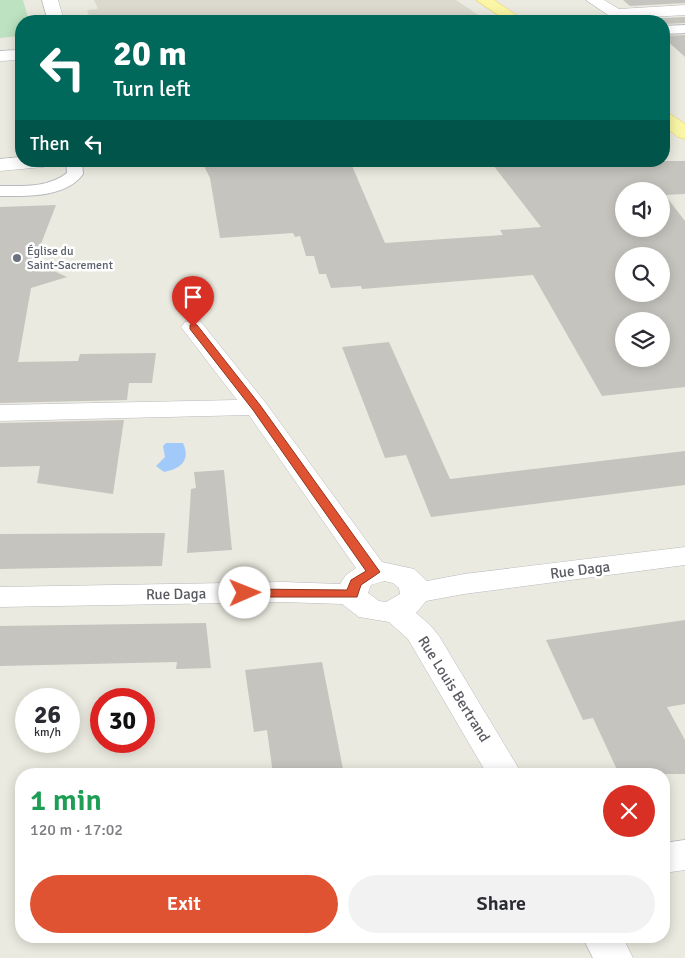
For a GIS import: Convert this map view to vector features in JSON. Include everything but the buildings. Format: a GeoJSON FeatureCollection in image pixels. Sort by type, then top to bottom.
{"type":"FeatureCollection","features":[{"type":"Feature","properties":{"kind":"main road"},"geometry":{"type":"LineString","coordinates":[[484,0],[508,15]]}},
{"type":"Feature","properties":{"kind":"main road"},"geometry":{"type":"LineString","coordinates":[[670,122],[685,133]]}},
{"type":"Feature","properties":{"kind":"street"},"geometry":{"type":"LineString","coordinates":[[50,0],[54,15]]}},
{"type":"Feature","properties":{"kind":"street"},"geometry":{"type":"LineString","coordinates":[[594,0],[616,14],[685,10]]}},
{"type":"Feature","properties":{"kind":"street"},"geometry":{"type":"LineString","coordinates":[[0,56],[15,55]]}},
{"type":"Feature","properties":{"kind":"street"},"geometry":{"type":"LineString","coordinates":[[0,165],[15,164]]}},
{"type":"Feature","properties":{"kind":"street"},"geometry":{"type":"LineString","coordinates":[[193,327],[256,407],[374,572]]}},
{"type":"Feature","properties":{"kind":"street"},"geometry":{"type":"LineString","coordinates":[[0,413],[256,407]]}},
{"type":"Feature","properties":{"kind":"street","name":"Rue Daga"},"geometry":{"type":"LineString","coordinates":[[405,602],[464,584],[685,556]]}},
{"type":"Feature","properties":{"kind":"street"},"geometry":{"type":"LineString","coordinates":[[384,571],[403,575],[415,587],[405,602],[386,613],[367,609],[355,600],[352,594],[355,582],[374,572],[384,571]]}},
{"type":"Feature","properties":{"kind":"street","name":"Rue Daga"},"geometry":{"type":"LineString","coordinates":[[0,597],[283,592],[352,594]]}},
{"type":"Feature","properties":{"kind":"street","name":"Rue Louis Bertrand"},"geometry":{"type":"LineString","coordinates":[[405,602],[419,632],[501,768]]}},
{"type":"Feature","properties":{"kind":"street"},"geometry":{"type":"LineString","coordinates":[[670,857],[685,855]]}},
{"type":"Feature","properties":{"kind":"street"},"geometry":{"type":"LineString","coordinates":[[605,943],[613,958]]}},
{"type":"Feature","properties":{"kind":"lane"},"geometry":{"type":"LineString","coordinates":[[670,30],[685,29]]}},
{"type":"Feature","properties":{"kind":"lane"},"geometry":{"type":"LineString","coordinates":[[0,191],[36,190],[68,180],[75,174],[74,167]]}},
{"type":"Feature","properties":{"kind":"shaded area"},"geometry":{"type":"Polygon","coordinates":[[[94,0],[456,0],[478,15],[89,15],[87,10],[98,9],[94,0]]]}},
{"type":"Feature","properties":{"kind":"green space"},"geometry":{"type":"Polygon","coordinates":[[[0,0],[23,0],[27,15],[15,15],[15,37],[0,38],[0,0]]]}},
{"type":"Feature","properties":{"kind":"water"},"geometry":{"type":"Polygon","coordinates":[[[166,443],[183,443],[186,454],[180,466],[164,472],[156,466],[165,457],[163,446],[166,443]]]}},
{"type":"Feature","properties":{"kind":"place","name":"Église du Saint-Sacrement"},"geometry":{"type":"Point","coordinates":[17,258]}},
{"type":"Feature","properties":{"kind":"route"},"geometry":{"type":"LineString","coordinates":[[193,327],[256,407],[374,572],[355,582],[352,594],[245,593]]}}]}
